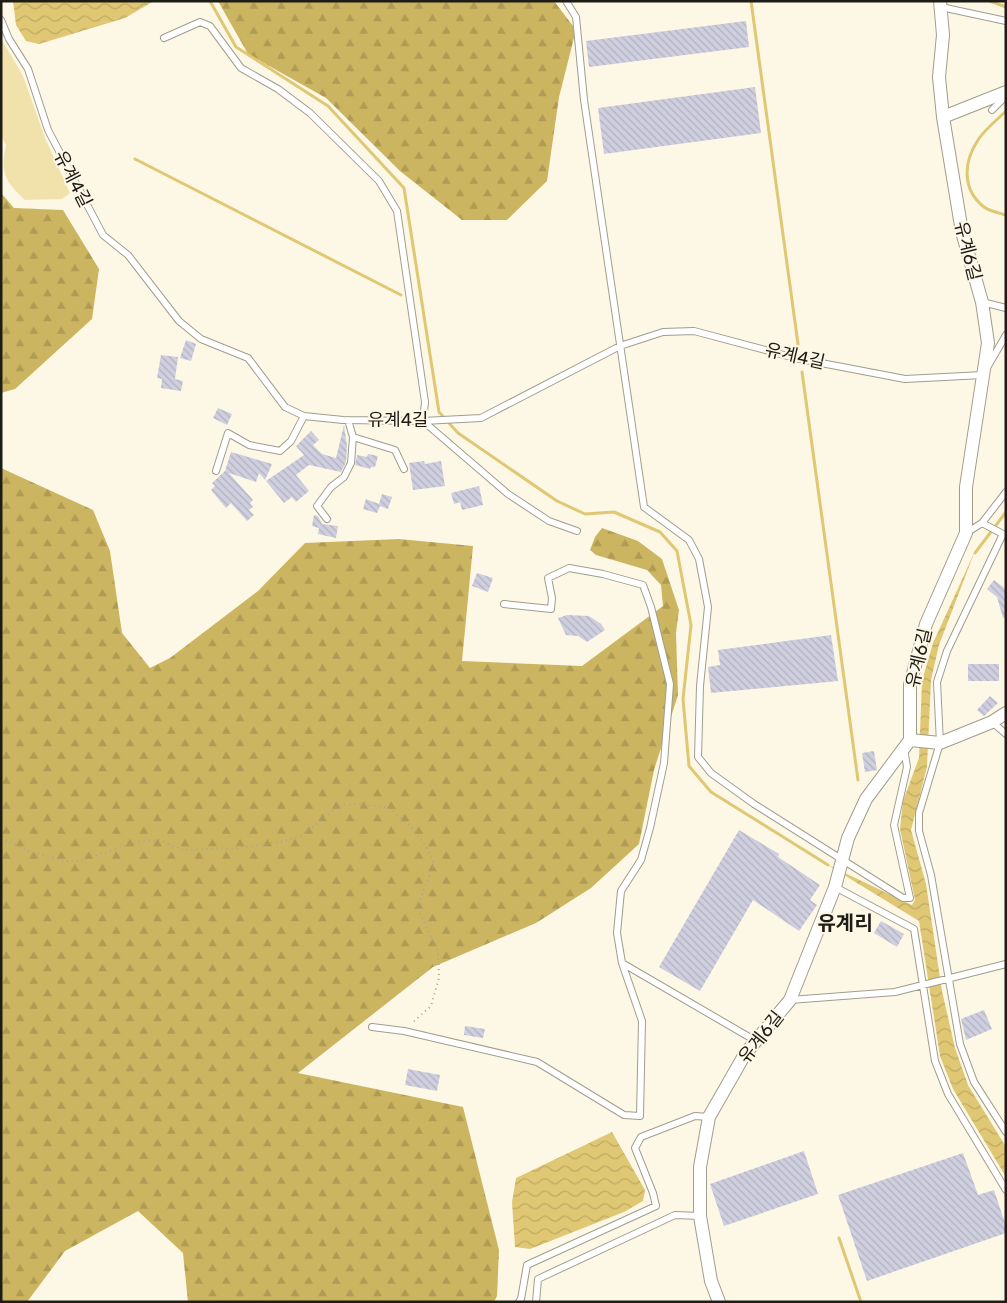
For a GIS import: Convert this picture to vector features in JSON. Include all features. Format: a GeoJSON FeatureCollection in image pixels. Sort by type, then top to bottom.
{"type":"FeatureCollection","features":[{"type":"Feature","properties":{"kind":"street","name":"유계6길"},"geometry":{"type":"LineString","coordinates":[[719,1302],[711,1281],[700,1216],[700,1167],[709,1117],[745,1054],[790,1000],[835,887],[848,838],[866,799],[907,744],[910,685],[926,624],[966,533],[966,487],[988,343],[982,302],[962,232],[943,117],[939,77],[943,35],[941,4]]}},
{"type":"Feature","properties":{"kind":"street"},"geometry":{"type":"LineString","coordinates":[[943,117],[1006,92]]}},
{"type":"Feature","properties":{"kind":"street"},"geometry":{"type":"LineString","coordinates":[[907,744],[940,743],[992,722],[1006,713]]}},
{"type":"Feature","properties":{"kind":"lane"},"geometry":{"type":"LineString","coordinates":[[566,1],[576,17],[584,100],[644,507],[689,540],[698,559],[708,608],[700,686],[698,757],[711,773],[725,784],[903,898],[910,898],[894,825],[907,768],[907,744]]}},
{"type":"Feature","properties":{"kind":"lane"},"geometry":{"type":"LineString","coordinates":[[941,4],[1006,21]]}},
{"type":"Feature","properties":{"kind":"lane","name":"유계4길"},"geometry":{"type":"LineString","coordinates":[[1,20],[9,39],[28,69],[48,130],[103,235],[128,255],[179,321],[201,339],[248,358],[285,407],[304,416],[348,420],[423,421],[481,418],[620,346],[663,332],[694,331],[795,358],[905,379],[983,376]]}},
{"type":"Feature","properties":{"kind":"lane"},"geometry":{"type":"LineString","coordinates":[[164,38],[200,22],[210,26],[241,68],[278,89],[310,113],[379,181],[397,211],[425,402],[423,421],[508,494],[549,521],[578,531]]}},
{"type":"Feature","properties":{"kind":"lane"},"geometry":{"type":"LineString","coordinates":[[992,110],[1006,96]]}},
{"type":"Feature","properties":{"kind":"lane"},"geometry":{"type":"LineString","coordinates":[[982,302],[1006,308]]}},
{"type":"Feature","properties":{"kind":"lane"},"geometry":{"type":"LineString","coordinates":[[983,376],[1006,335]]}},
{"type":"Feature","properties":{"kind":"lane"},"geometry":{"type":"LineString","coordinates":[[216,471],[228,433],[249,445],[280,451],[291,442],[304,416]]}},
{"type":"Feature","properties":{"kind":"lane"},"geometry":{"type":"LineString","coordinates":[[327,518],[317,506],[331,487],[344,477],[351,464],[353,437],[348,420]]}},
{"type":"Feature","properties":{"kind":"lane"},"geometry":{"type":"LineString","coordinates":[[353,437],[395,450],[404,470]]}},
{"type":"Feature","properties":{"kind":"lane"},"geometry":{"type":"LineString","coordinates":[[966,533],[982,523],[1006,492]]}},
{"type":"Feature","properties":{"kind":"lane"},"geometry":{"type":"LineString","coordinates":[[982,523],[1005,533],[947,651],[937,682],[940,743],[920,813],[919,831],[931,875],[947,978],[960,1044],[974,1082],[1006,1132]]}},
{"type":"Feature","properties":{"kind":"lane"},"geometry":{"type":"LineString","coordinates":[[372,1027],[404,1031],[537,1062],[624,1115],[640,1116],[642,1021],[627,983],[618,932],[621,891],[641,860],[664,763],[670,684],[651,607],[642,585],[603,574],[569,568],[548,578],[552,598],[551,609],[504,604]]}},
{"type":"Feature","properties":{"kind":"lane"},"geometry":{"type":"LineString","coordinates":[[992,722],[1006,734]]}},
{"type":"Feature","properties":{"kind":"lane"},"geometry":{"type":"LineString","coordinates":[[835,887],[914,929],[935,1061],[948,1094],[1006,1190]]}},
{"type":"Feature","properties":{"kind":"lane"},"geometry":{"type":"LineString","coordinates":[[622,963],[756,1041]]}},
{"type":"Feature","properties":{"kind":"lane"},"geometry":{"type":"LineString","coordinates":[[790,1000],[894,992],[1006,964]]}},
{"type":"Feature","properties":{"kind":"lane"},"geometry":{"type":"LineString","coordinates":[[519,1302],[521,1300],[527,1265],[656,1206],[653,1193],[635,1148],[641,1137],[695,1116],[709,1117]]}},
{"type":"Feature","properties":{"kind":"lane"},"geometry":{"type":"LineString","coordinates":[[536,1302],[538,1279],[675,1215],[700,1216]]}},
{"type":"Feature","properties":{"kind":"path"},"geometry":{"type":"LineString","coordinates":[[1,838],[47,856],[65,861],[79,861],[141,841],[159,840],[183,850],[239,848],[280,842],[301,836],[340,805],[362,804],[390,808],[413,828],[425,844],[434,864],[419,902],[420,914],[438,950],[439,978],[431,1006],[404,1031]]}},
{"type":"Feature","properties":{"kind":"shaded area"},"geometry":{"type":"Polygon","coordinates":[[[1,38],[23,76],[45,138],[70,193],[62,199],[25,200],[6,176],[4,155],[6,145],[1,135],[1,38]]]}},
{"type":"Feature","properties":{"kind":"green space"},"geometry":{"type":"Polygon","coordinates":[[[218,1],[554,1],[576,30],[559,97],[547,181],[507,220],[462,220],[400,171],[326,98],[248,54],[218,1]]]}},
{"type":"Feature","properties":{"kind":"green space"},"geometry":{"type":"Polygon","coordinates":[[[1,193],[14,208],[63,210],[99,269],[92,319],[15,389],[1,393],[1,193]]]}},
{"type":"Feature","properties":{"kind":"green space"},"geometry":{"type":"Polygon","coordinates":[[[1,468],[93,510],[110,551],[122,633],[150,668],[170,658],[258,591],[305,543],[399,539],[473,546],[462,661],[582,666],[663,606],[661,585],[647,570],[596,555],[590,550],[595,537],[602,528],[638,541],[662,559],[679,610],[676,633],[678,695],[654,770],[639,844],[591,888],[536,923],[433,967],[298,1073],[463,1107],[499,1250],[497,1296],[494,1302],[188,1302],[183,1253],[138,1211],[65,1251],[27,1302],[1,1302],[1,468]]]}},
{"type":"Feature","properties":{"kind":"water"},"geometry":{"type":"Polygon","coordinates":[[[13,1],[154,1],[125,18],[39,44],[26,41],[16,25],[13,1]]]}},
{"type":"Feature","properties":{"kind":"water"},"geometry":{"type":"Polygon","coordinates":[[[975,551],[939,645],[931,680],[927,767],[911,830],[926,884],[942,991],[955,1048],[968,1085],[1006,1147],[1006,1177],[953,1089],[940,1056],[919,921],[826,864],[912,905],[915,900],[900,829],[903,801],[919,758],[922,681],[933,643],[975,551]]]}},
{"type":"Feature","properties":{"kind":"water"},"geometry":{"type":"Polygon","coordinates":[[[612,1132],[645,1190],[643,1201],[624,1212],[530,1249],[515,1247],[512,1202],[516,1178],[612,1132]]]}},
{"type":"Feature","properties":{"kind":"building"},"geometry":{"type":"Polygon","coordinates":[[[746,21],[749,47],[589,67],[586,41],[746,21]]]}},
{"type":"Feature","properties":{"kind":"building"},"geometry":{"type":"Polygon","coordinates":[[[755,87],[761,133],[604,154],[598,108],[755,87]]]}},
{"type":"Feature","properties":{"kind":"building"},"geometry":{"type":"Polygon","coordinates":[[[186,340],[196,344],[191,361],[180,358],[186,340]]]}},
{"type":"Feature","properties":{"kind":"building"},"geometry":{"type":"Polygon","coordinates":[[[161,355],[178,357],[175,379],[183,381],[181,391],[161,388],[162,379],[157,378],[161,355]]]}},
{"type":"Feature","properties":{"kind":"building"},"geometry":{"type":"Polygon","coordinates":[[[218,408],[232,414],[227,425],[213,418],[218,408]]]}},
{"type":"Feature","properties":{"kind":"building"},"geometry":{"type":"Polygon","coordinates":[[[344,425],[347,446],[346,462],[341,472],[309,465],[296,475],[309,491],[296,502],[292,497],[284,503],[266,481],[304,455],[296,446],[311,431],[319,440],[313,445],[322,454],[336,458],[344,425]]]}},
{"type":"Feature","properties":{"kind":"building"},"geometry":{"type":"Polygon","coordinates":[[[231,452],[272,464],[265,480],[259,473],[256,482],[229,473],[253,500],[250,503],[253,507],[249,510],[254,515],[247,521],[231,503],[226,508],[211,490],[215,486],[212,483],[225,471],[231,452]]]}},
{"type":"Feature","properties":{"kind":"building"},"geometry":{"type":"Polygon","coordinates":[[[368,454],[378,456],[375,467],[370,469],[355,465],[357,455],[367,457],[368,454]]]}},
{"type":"Feature","properties":{"kind":"building"},"geometry":{"type":"Polygon","coordinates":[[[424,461],[425,464],[441,461],[445,486],[413,490],[409,463],[424,461]]]}},
{"type":"Feature","properties":{"kind":"building"},"geometry":{"type":"Polygon","coordinates":[[[479,486],[483,505],[462,510],[460,502],[454,504],[451,493],[479,486]]]}},
{"type":"Feature","properties":{"kind":"building"},"geometry":{"type":"Polygon","coordinates":[[[382,494],[392,497],[388,509],[380,506],[377,513],[363,509],[366,499],[379,504],[382,494]]]}},
{"type":"Feature","properties":{"kind":"building"},"geometry":{"type":"Polygon","coordinates":[[[314,515],[318,516],[322,524],[338,526],[336,538],[318,534],[319,528],[312,526],[314,515]]]}},
{"type":"Feature","properties":{"kind":"building"},"geometry":{"type":"Polygon","coordinates":[[[477,573],[493,578],[488,592],[472,586],[477,573]]]}},
{"type":"Feature","properties":{"kind":"building"},"geometry":{"type":"Polygon","coordinates":[[[994,580],[1006,589],[1006,618],[1003,618],[997,597],[987,589],[994,580]]]}},
{"type":"Feature","properties":{"kind":"building"},"geometry":{"type":"Polygon","coordinates":[[[567,615],[589,616],[601,624],[605,630],[587,642],[578,636],[566,635],[558,618],[567,615]]]}},
{"type":"Feature","properties":{"kind":"building"},"geometry":{"type":"Polygon","coordinates":[[[831,635],[838,681],[711,693],[708,667],[720,665],[718,650],[831,635]]]}},
{"type":"Feature","properties":{"kind":"building"},"geometry":{"type":"Polygon","coordinates":[[[968,664],[999,664],[999,681],[968,681],[968,664]]]}},
{"type":"Feature","properties":{"kind":"building"},"geometry":{"type":"Polygon","coordinates":[[[990,696],[998,703],[984,716],[977,710],[990,696]]]}},
{"type":"Feature","properties":{"kind":"building"},"geometry":{"type":"Polygon","coordinates":[[[874,751],[877,770],[865,772],[862,753],[874,751]]]}},
{"type":"Feature","properties":{"kind":"building"},"geometry":{"type":"Polygon","coordinates":[[[739,830],[779,854],[778,857],[820,885],[810,900],[817,905],[799,931],[753,900],[700,991],[659,967],[739,830]]]}},
{"type":"Feature","properties":{"kind":"building"},"geometry":{"type":"Polygon","coordinates":[[[881,921],[904,934],[897,947],[874,933],[881,921]]]}},
{"type":"Feature","properties":{"kind":"building"},"geometry":{"type":"Polygon","coordinates":[[[984,1010],[992,1029],[966,1040],[961,1019],[984,1010]]]}},
{"type":"Feature","properties":{"kind":"building"},"geometry":{"type":"Polygon","coordinates":[[[465,1026],[485,1029],[483,1038],[464,1035],[465,1026]]]}},
{"type":"Feature","properties":{"kind":"building"},"geometry":{"type":"Polygon","coordinates":[[[408,1069],[440,1075],[437,1091],[405,1085],[408,1069]]]}},
{"type":"Feature","properties":{"kind":"building"},"geometry":{"type":"Polygon","coordinates":[[[804,1151],[818,1194],[724,1226],[710,1184],[804,1151]]]}},
{"type":"Feature","properties":{"kind":"building"},"geometry":{"type":"Polygon","coordinates":[[[963,1153],[978,1195],[994,1190],[1006,1226],[1006,1233],[867,1281],[838,1195],[963,1153]]]}},
{"type":"Feature","properties":{"kind":"waterway"},"geometry":{"type":"LineString","coordinates":[[210,1],[236,47],[328,106],[404,188],[439,412],[458,433],[557,501],[585,514],[614,512],[660,532],[677,551],[691,625],[683,699],[689,766],[711,792],[828,865]]}},
{"type":"Feature","properties":{"kind":"waterway"},"geometry":{"type":"LineString","coordinates":[[751,1],[798,344]]}},
{"type":"Feature","properties":{"kind":"waterway"},"geometry":{"type":"LineString","coordinates":[[990,1],[1006,7]]}},
{"type":"Feature","properties":{"kind":"waterway"},"geometry":{"type":"LineString","coordinates":[[1006,111],[988,128],[973,148],[967,175],[971,192],[977,200],[986,208],[1006,215]]}},
{"type":"Feature","properties":{"kind":"waterway"},"geometry":{"type":"LineString","coordinates":[[135,159],[401,295]]}},
{"type":"Feature","properties":{"kind":"waterway"},"geometry":{"type":"LineString","coordinates":[[802,372],[858,780]]}},
{"type":"Feature","properties":{"kind":"waterway"},"geometry":{"type":"LineString","coordinates":[[975,553],[1006,512]]}},
{"type":"Feature","properties":{"kind":"waterway"},"geometry":{"type":"LineString","coordinates":[[839,1238],[861,1302]]}},
{"type":"Feature","properties":{"kind":"district","name":"유계리"},"geometry":{"type":"Point","coordinates":[845,923]}}]}
